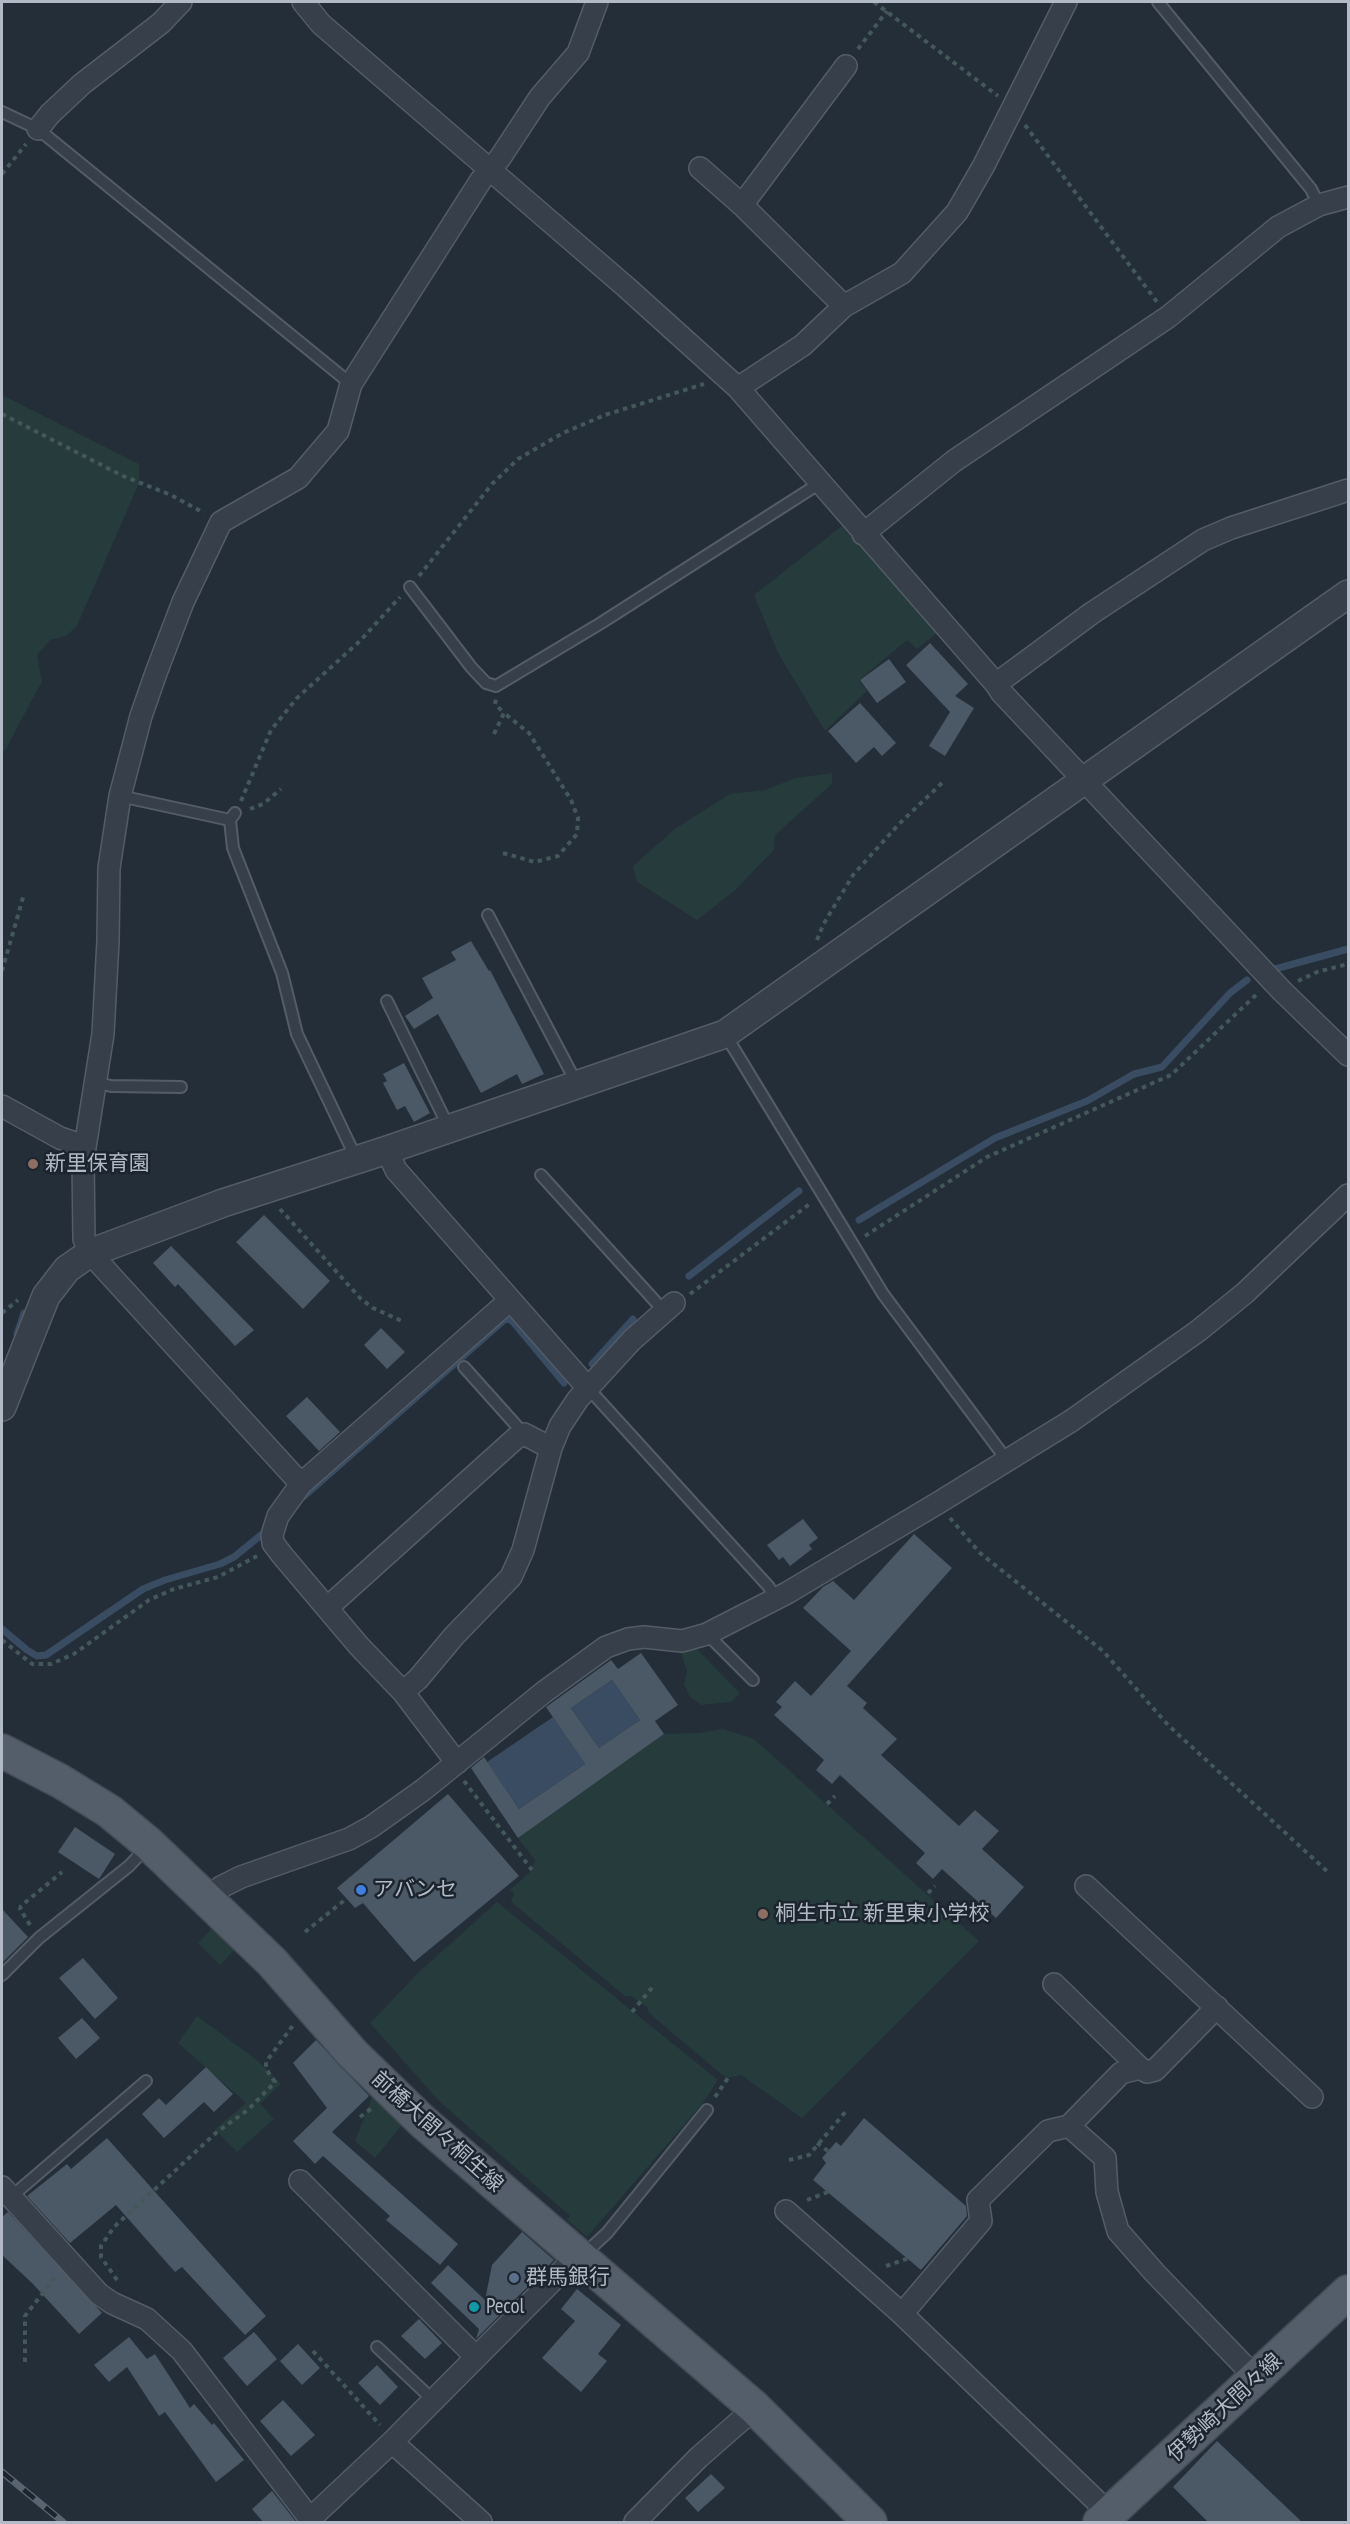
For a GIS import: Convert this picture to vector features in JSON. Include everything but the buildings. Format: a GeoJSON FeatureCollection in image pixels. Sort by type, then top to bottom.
{"type":"FeatureCollection","features":[{"type":"Feature","properties":{"kind":"main road","name":"前橋大間々桐生線"},"geometry":{"type":"LineString","coordinates":[[2,1751],[60,1781],[109,1811],[149,1844],[272,1962],[353,2054],[422,2121],[755,2408],[870,2523]]}},
{"type":"Feature","properties":{"kind":"main road","name":"伊勢崎大間々線"},"geometry":{"type":"LineString","coordinates":[[1105,2518],[1348,2292]]}},
{"type":"Feature","properties":{"kind":"street"},"geometry":{"type":"LineString","coordinates":[[38,129],[50,114],[82,84],[161,22],[181,2]]}},
{"type":"Feature","properties":{"kind":"street"},"geometry":{"type":"LineString","coordinates":[[303,2],[321,24],[491,169],[730,380],[1001,692],[1282,991],[1348,1055]]}},
{"type":"Feature","properties":{"kind":"street"},"geometry":{"type":"LineString","coordinates":[[301,1484],[90,1253],[82,1230],[84,1146],[103,1034],[109,868],[120,796],[141,716],[156,673],[183,602],[221,522],[298,478],[338,431],[351,384],[491,169],[540,98],[578,53],[597,2]]}},
{"type":"Feature","properties":{"kind":"street"},"geometry":{"type":"LineString","coordinates":[[730,380],[803,345],[844,306],[902,273],[957,212],[1066,2]]}},
{"type":"Feature","properties":{"kind":"street"},"geometry":{"type":"LineString","coordinates":[[742,205],[846,66]]}},
{"type":"Feature","properties":{"kind":"street"},"geometry":{"type":"LineString","coordinates":[[700,168],[742,205],[844,306]]}},
{"type":"Feature","properties":{"kind":"street"},"geometry":{"type":"LineString","coordinates":[[863,534],[954,460],[1168,317],[1278,227],[1319,205],[1348,197]]}},
{"type":"Feature","properties":{"kind":"street"},"geometry":{"type":"LineString","coordinates":[[996,684],[1092,613],[1203,540],[1232,528],[1348,490]]}},
{"type":"Feature","properties":{"kind":"street"},"geometry":{"type":"LineString","coordinates":[[2,1407],[46,1296],[68,1269],[90,1253],[223,1203],[356,1158],[387,1150],[725,1034],[1348,594]]}},
{"type":"Feature","properties":{"kind":"street"},"geometry":{"type":"LineString","coordinates":[[2,1106],[60,1138],[84,1146]]}},
{"type":"Feature","properties":{"kind":"street"},"geometry":{"type":"LineString","coordinates":[[387,1150],[396,1170],[509,1301],[567,1361],[587,1387]]}},
{"type":"Feature","properties":{"kind":"street"},"geometry":{"type":"LineString","coordinates":[[208,1899],[220,1887],[241,1877],[349,1839],[371,1827],[457,1763],[544,1692],[616,1642],[644,1637],[682,1641],[707,1634],[775,1598],[938,1503],[1071,1421],[1198,1331],[1245,1293],[1348,1195]]}},
{"type":"Feature","properties":{"kind":"street"},"geometry":{"type":"LineString","coordinates":[[457,1763],[403,1692],[359,1646],[273,1543],[278,1516],[301,1484],[509,1301]]}},
{"type":"Feature","properties":{"kind":"street"},"geometry":{"type":"LineString","coordinates":[[403,1692],[418,1679],[454,1636],[511,1577],[523,1550],[551,1448],[560,1426],[587,1387],[677,1302]]}},
{"type":"Feature","properties":{"kind":"street"},"geometry":{"type":"LineString","coordinates":[[327,1608],[524,1434],[551,1448]]}},
{"type":"Feature","properties":{"kind":"street"},"geometry":{"type":"LineString","coordinates":[[1086,1886],[1312,2097]]}},
{"type":"Feature","properties":{"kind":"street"},"geometry":{"type":"LineString","coordinates":[[1054,1984],[1140,2068],[1147,2072],[1155,2070],[1163,2063],[1216,2007]]}},
{"type":"Feature","properties":{"kind":"street"},"geometry":{"type":"LineString","coordinates":[[902,2314],[981,2221],[978,2199],[1048,2131],[1069,2126],[1121,2073],[1140,2068]]}},
{"type":"Feature","properties":{"kind":"street"},"geometry":{"type":"LineString","coordinates":[[1069,2126],[1105,2158],[1107,2193],[1118,2231],[1154,2272],[1257,2379]]}},
{"type":"Feature","properties":{"kind":"street"},"geometry":{"type":"LineString","coordinates":[[300,2181],[476,2357]]}},
{"type":"Feature","properties":{"kind":"street"},"geometry":{"type":"LineString","coordinates":[[6,2192],[99,2294],[112,2303],[147,2319],[182,2351],[310,2519],[392,2442],[564,2269],[580,2258]]}},
{"type":"Feature","properties":{"kind":"street"},"geometry":{"type":"LineString","coordinates":[[786,2211],[902,2314],[1105,2518]]}},
{"type":"Feature","properties":{"kind":"street"},"geometry":{"type":"LineString","coordinates":[[635,2523],[698,2458],[755,2408]]}},
{"type":"Feature","properties":{"kind":"street"},"geometry":{"type":"LineString","coordinates":[[392,2442],[481,2523]]}},
{"type":"Feature","properties":{"kind":"lane"},"geometry":{"type":"LineString","coordinates":[[1158,2],[1311,189],[1319,205]]}},
{"type":"Feature","properties":{"kind":"lane"},"geometry":{"type":"LineString","coordinates":[[2,112],[38,129],[351,384]]}},
{"type":"Feature","properties":{"kind":"lane"},"geometry":{"type":"LineString","coordinates":[[410,587],[471,667],[486,683],[496,686],[602,624],[820,483]]}},
{"type":"Feature","properties":{"kind":"lane"},"geometry":{"type":"LineString","coordinates":[[120,796],[233,817],[233,848],[282,973],[297,1034],[356,1158]]}},
{"type":"Feature","properties":{"kind":"lane"},"geometry":{"type":"LineString","coordinates":[[488,915],[577,1084]]}},
{"type":"Feature","properties":{"kind":"lane"},"geometry":{"type":"LineString","coordinates":[[387,1001],[449,1129]]}},
{"type":"Feature","properties":{"kind":"lane"},"geometry":{"type":"LineString","coordinates":[[725,1034],[883,1294],[1006,1459]]}},
{"type":"Feature","properties":{"kind":"lane"},"geometry":{"type":"LineString","coordinates":[[94,1082],[111,1086],[181,1087]]}},
{"type":"Feature","properties":{"kind":"lane"},"geometry":{"type":"LineString","coordinates":[[541,1175],[677,1302]]}},
{"type":"Feature","properties":{"kind":"lane"},"geometry":{"type":"LineString","coordinates":[[464,1367],[524,1434]]}},
{"type":"Feature","properties":{"kind":"lane"},"geometry":{"type":"LineString","coordinates":[[587,1387],[769,1587],[775,1598]]}},
{"type":"Feature","properties":{"kind":"lane"},"geometry":{"type":"LineString","coordinates":[[707,1634],[753,1680]]}},
{"type":"Feature","properties":{"kind":"lane"},"geometry":{"type":"LineString","coordinates":[[2,1975],[39,1938],[129,1866],[149,1844]]}},
{"type":"Feature","properties":{"kind":"lane"},"geometry":{"type":"LineString","coordinates":[[6,2192],[146,2081]]}},
{"type":"Feature","properties":{"kind":"lane"},"geometry":{"type":"LineString","coordinates":[[580,2258],[608,2233],[707,2110]]}},
{"type":"Feature","properties":{"kind":"lane"},"geometry":{"type":"LineString","coordinates":[[377,2347],[433,2400]]}},
{"type":"Feature","properties":{"kind":"path"},"geometry":{"type":"LineString","coordinates":[[874,2],[1012,108],[1168,317]]}},
{"type":"Feature","properties":{"kind":"path"},"geometry":{"type":"LineString","coordinates":[[846,66],[886,11]]}},
{"type":"Feature","properties":{"kind":"path"},"geometry":{"type":"LineString","coordinates":[[2,174],[38,129]]}},
{"type":"Feature","properties":{"kind":"path"},"geometry":{"type":"LineString","coordinates":[[233,817],[271,730],[297,698],[360,641],[410,587],[492,484],[518,459],[563,433],[605,415],[711,382],[730,380]]}},
{"type":"Feature","properties":{"kind":"path"},"geometry":{"type":"LineString","coordinates":[[2,414],[139,483],[171,495],[221,522]]}},
{"type":"Feature","properties":{"kind":"path"},"geometry":{"type":"LineString","coordinates":[[496,686],[495,704],[529,733],[571,800],[578,818],[577,834],[558,856],[536,862],[503,853]]}},
{"type":"Feature","properties":{"kind":"path"},"geometry":{"type":"LineString","coordinates":[[494,734],[504,713]]}},
{"type":"Feature","properties":{"kind":"path"},"geometry":{"type":"LineString","coordinates":[[815,970],[812,953],[823,925],[853,875],[899,824],[944,781]]}},
{"type":"Feature","properties":{"kind":"path"},"geometry":{"type":"LineString","coordinates":[[233,817],[263,804],[281,789]]}},
{"type":"Feature","properties":{"kind":"path"},"geometry":{"type":"LineString","coordinates":[[2,971],[24,894]]}},
{"type":"Feature","properties":{"kind":"path"},"geometry":{"type":"LineString","coordinates":[[1317,972],[1348,964]]}},
{"type":"Feature","properties":{"kind":"path"},"geometry":{"type":"LineString","coordinates":[[852,1245],[987,1157],[1171,1075],[1241,1008]]}},
{"type":"Feature","properties":{"kind":"path"},"geometry":{"type":"LineString","coordinates":[[677,1302],[822,1196]]}},
{"type":"Feature","properties":{"kind":"path"},"geometry":{"type":"LineString","coordinates":[[279,1208],[361,1299],[373,1308],[404,1322]]}},
{"type":"Feature","properties":{"kind":"path"},"geometry":{"type":"LineString","coordinates":[[938,1503],[980,1553],[1103,1652],[1168,1725],[1329,1873]]}},
{"type":"Feature","properties":{"kind":"path"},"geometry":{"type":"LineString","coordinates":[[2,1640],[32,1664],[51,1664],[74,1654],[149,1600],[174,1589],[210,1580],[235,1570],[273,1543]]}},
{"type":"Feature","properties":{"kind":"path"},"geometry":{"type":"LineString","coordinates":[[469,1788],[525,1864],[532,1870]]}},
{"type":"Feature","properties":{"kind":"path"},"geometry":{"type":"LineString","coordinates":[[827,1804],[835,1796]]}},
{"type":"Feature","properties":{"kind":"path"},"geometry":{"type":"LineString","coordinates":[[39,1938],[20,1909],[62,1872]]}},
{"type":"Feature","properties":{"kind":"path"},"geometry":{"type":"LineString","coordinates":[[928,1893],[935,1886]]}},
{"type":"Feature","properties":{"kind":"path"},"geometry":{"type":"LineString","coordinates":[[305,1932],[346,1899]]}},
{"type":"Feature","properties":{"kind":"path"},"geometry":{"type":"LineString","coordinates":[[632,2012],[655,1984]]}},
{"type":"Feature","properties":{"kind":"path"},"geometry":{"type":"LineString","coordinates":[[120,2284],[100,2257],[101,2247],[114,2227],[217,2132],[249,2109],[275,2082],[266,2069],[266,2062],[310,2006]]}},
{"type":"Feature","properties":{"kind":"path"},"geometry":{"type":"LineString","coordinates":[[707,2110],[728,2078]]}},
{"type":"Feature","properties":{"kind":"path"},"geometry":{"type":"LineString","coordinates":[[789,2160],[809,2155],[847,2110]]}},
{"type":"Feature","properties":{"kind":"path"},"geometry":{"type":"LineString","coordinates":[[818,2143],[828,2151]]}},
{"type":"Feature","properties":{"kind":"path"},"geometry":{"type":"LineString","coordinates":[[807,2200],[828,2192]]}},
{"type":"Feature","properties":{"kind":"path"},"geometry":{"type":"LineString","coordinates":[[886,2266],[909,2259]]}},
{"type":"Feature","properties":{"kind":"path"},"geometry":{"type":"LineString","coordinates":[[25,2362],[25,2316],[68,2261]]}},
{"type":"Feature","properties":{"kind":"path"},"geometry":{"type":"LineString","coordinates":[[313,2351],[388,2434],[392,2442]]}},
{"type":"Feature","properties":{"kind":"green space"},"geometry":{"type":"Polygon","coordinates":[[[2,395],[139,464],[139,483],[77,626],[66,636],[50,640],[37,655],[42,681],[5,751],[2,750],[2,395]]]}},
{"type":"Feature","properties":{"kind":"green space"},"geometry":{"type":"Polygon","coordinates":[[[842,526],[938,632],[917,649],[907,640],[859,680],[867,691],[825,731],[778,653],[754,595],[842,526]]]}},
{"type":"Feature","properties":{"kind":"green space"},"geometry":{"type":"Polygon","coordinates":[[[832,773],[832,784],[775,835],[774,850],[733,892],[697,920],[637,882],[633,866],[676,828],[730,794],[765,790],[796,778],[832,773]]]}},
{"type":"Feature","properties":{"kind":"green space"},"geometry":{"type":"Polygon","coordinates":[[[697,1649],[740,1693],[731,1702],[701,1705],[690,1697],[684,1684],[687,1671],[681,1653],[697,1649]]]}},
{"type":"Feature","properties":{"kind":"green space"},"geometry":{"type":"Polygon","coordinates":[[[723,1729],[754,1739],[979,1941],[802,2118],[741,2075],[728,2078],[721,2074],[649,2013],[647,2007],[631,1996],[625,1996],[511,1902],[514,1894],[510,1890],[532,1870],[535,1860],[518,1838],[664,1734],[699,1733],[723,1729]]]}},
{"type":"Feature","properties":{"kind":"green space"},"geometry":{"type":"Polygon","coordinates":[[[497,1902],[718,2080],[703,2103],[587,2237],[567,2220],[570,2216],[439,2101],[370,2023],[420,1971],[497,1902]]]}},
{"type":"Feature","properties":{"kind":"green space"},"geometry":{"type":"Polygon","coordinates":[[[215,1925],[237,1947],[220,1965],[198,1943],[215,1925]]]}},
{"type":"Feature","properties":{"kind":"green space"},"geometry":{"type":"Polygon","coordinates":[[[197,2016],[258,2061],[281,2084],[260,2104],[274,2119],[237,2152],[215,2129],[246,2103],[178,2043],[197,2016]]]}},
{"type":"Feature","properties":{"kind":"green space"},"geometry":{"type":"Polygon","coordinates":[[[373,2095],[402,2125],[375,2158],[355,2141],[373,2095]]]}},
{"type":"Feature","properties":{"kind":"water"},"geometry":{"type":"Polygon","coordinates":[[[612,1680],[640,1720],[599,1748],[571,1708],[612,1680]]]}},
{"type":"Feature","properties":{"kind":"water"},"geometry":{"type":"Polygon","coordinates":[[[553,1717],[585,1764],[519,1809],[487,1762],[553,1717]]]}},
{"type":"Feature","properties":{"kind":"waterway"},"geometry":{"type":"LineString","coordinates":[[1275,969],[1348,949]]}},
{"type":"Feature","properties":{"kind":"waterway"},"geometry":{"type":"LineString","coordinates":[[859,1220],[995,1138],[1087,1101],[1134,1074],[1162,1067],[1230,993],[1247,980]]}},
{"type":"Feature","properties":{"kind":"waterway"},"geometry":{"type":"LineString","coordinates":[[689,1276],[799,1191]]}},
{"type":"Feature","properties":{"kind":"waterway"},"geometry":{"type":"LineString","coordinates":[[17,1334],[24,1313]]}},
{"type":"Feature","properties":{"kind":"waterway"},"geometry":{"type":"LineString","coordinates":[[303,1497],[504,1320],[509,1319],[514,1323],[564,1383]]}},
{"type":"Feature","properties":{"kind":"waterway"},"geometry":{"type":"LineString","coordinates":[[592,1364],[633,1319]]}},
{"type":"Feature","properties":{"kind":"waterway"},"geometry":{"type":"LineString","coordinates":[[2,1629],[37,1656],[46,1655],[143,1589],[220,1564],[234,1557],[261,1535]]}},
{"type":"Feature","properties":{"kind":"railway"},"geometry":{"type":"LineString","coordinates":[[2,2472],[63,2522]]}},
{"type":"Feature","properties":{"kind":"place","name":"新里保育園"},"geometry":{"type":"Point","coordinates":[33,1164]}},
{"type":"Feature","properties":{"kind":"place","name":"アバンセ"},"geometry":{"type":"Point","coordinates":[361,1890]}},
{"type":"Feature","properties":{"kind":"place","name":"桐生市立 新里東小学校"},"geometry":{"type":"Point","coordinates":[763,1914]}},
{"type":"Feature","properties":{"kind":"place","name":"群馬銀行"},"geometry":{"type":"Point","coordinates":[514,2278]}},
{"type":"Feature","properties":{"kind":"place","name":"Pecol"},"geometry":{"type":"Point","coordinates":[474,2307]}}]}
